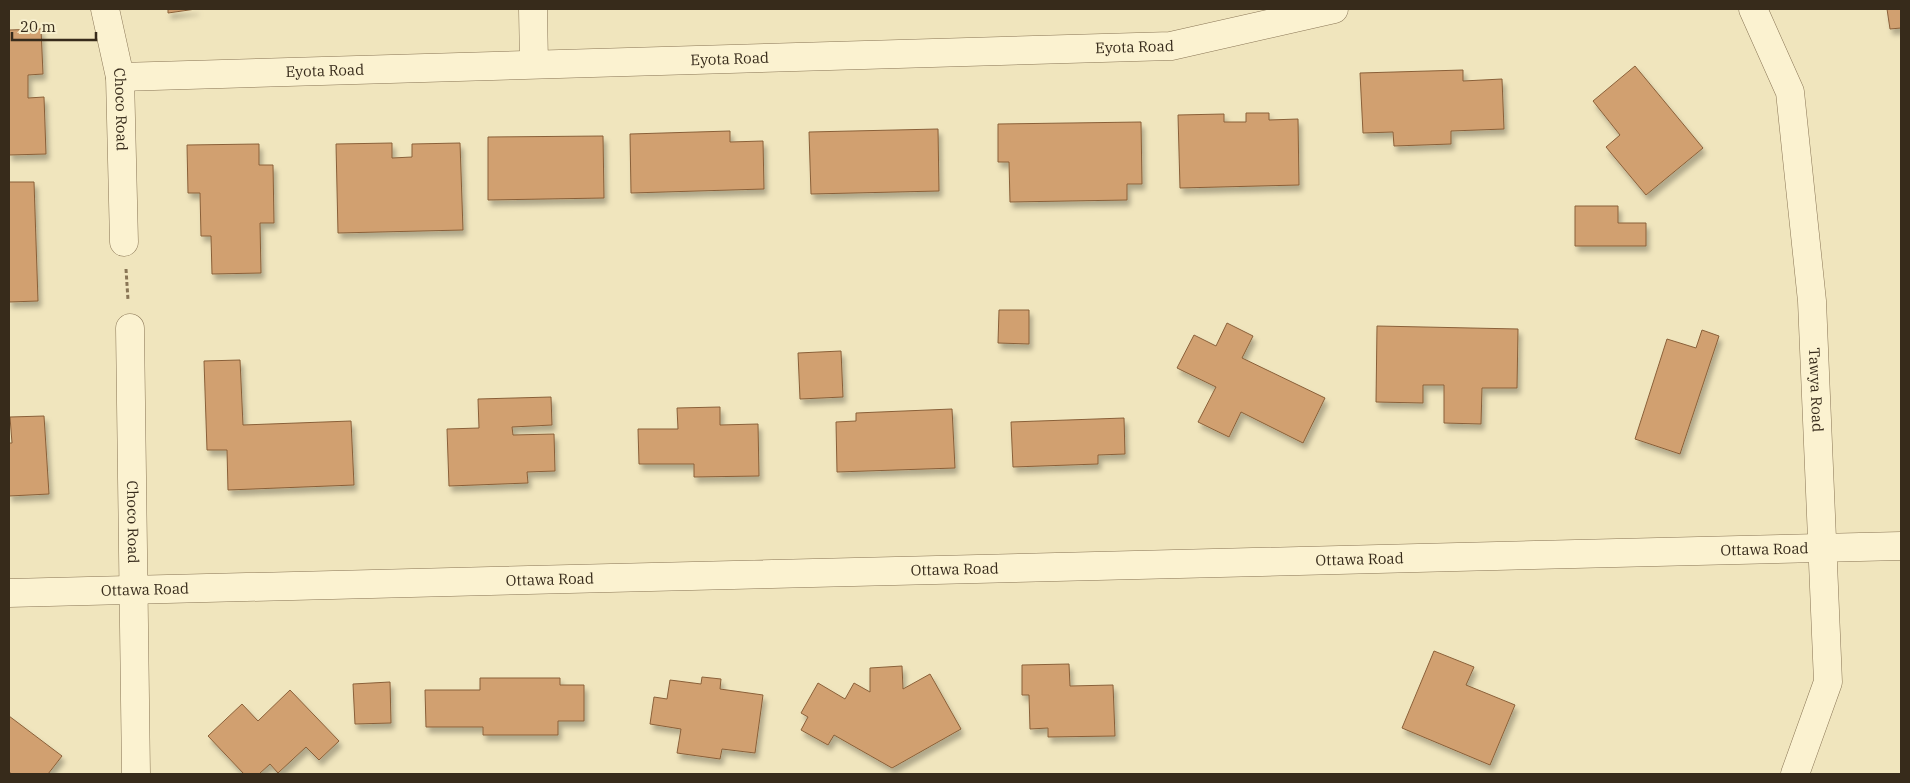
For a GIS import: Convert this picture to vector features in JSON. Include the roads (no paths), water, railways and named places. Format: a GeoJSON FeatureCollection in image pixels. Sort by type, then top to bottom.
{"type":"FeatureCollection","features":[{"type":"Feature","properties":{"kind":"street","name":"Choco Road"},"geometry":{"type":"LineString","coordinates":[[106,9],[120,77],[124,242]]}},
{"type":"Feature","properties":{"kind":"street"},"geometry":{"type":"LineString","coordinates":[[533,9],[534,64]]}},
{"type":"Feature","properties":{"kind":"street","name":"Eyota Road"},"geometry":{"type":"LineString","coordinates":[[120,77],[1171,46],[1334,9]]}},
{"type":"Feature","properties":{"kind":"street","name":"Tawya Road"},"geometry":{"type":"LineString","coordinates":[[1753,9],[1790,92],[1812,302],[1828,682],[1795,774]]}},
{"type":"Feature","properties":{"kind":"street","name":"Choco Road"},"geometry":{"type":"LineString","coordinates":[[130,328],[132,591],[136,774]]}},
{"type":"Feature","properties":{"kind":"street","name":"Ottawa Road"},"geometry":{"type":"LineString","coordinates":[[9,594],[1901,546]]}}]}
